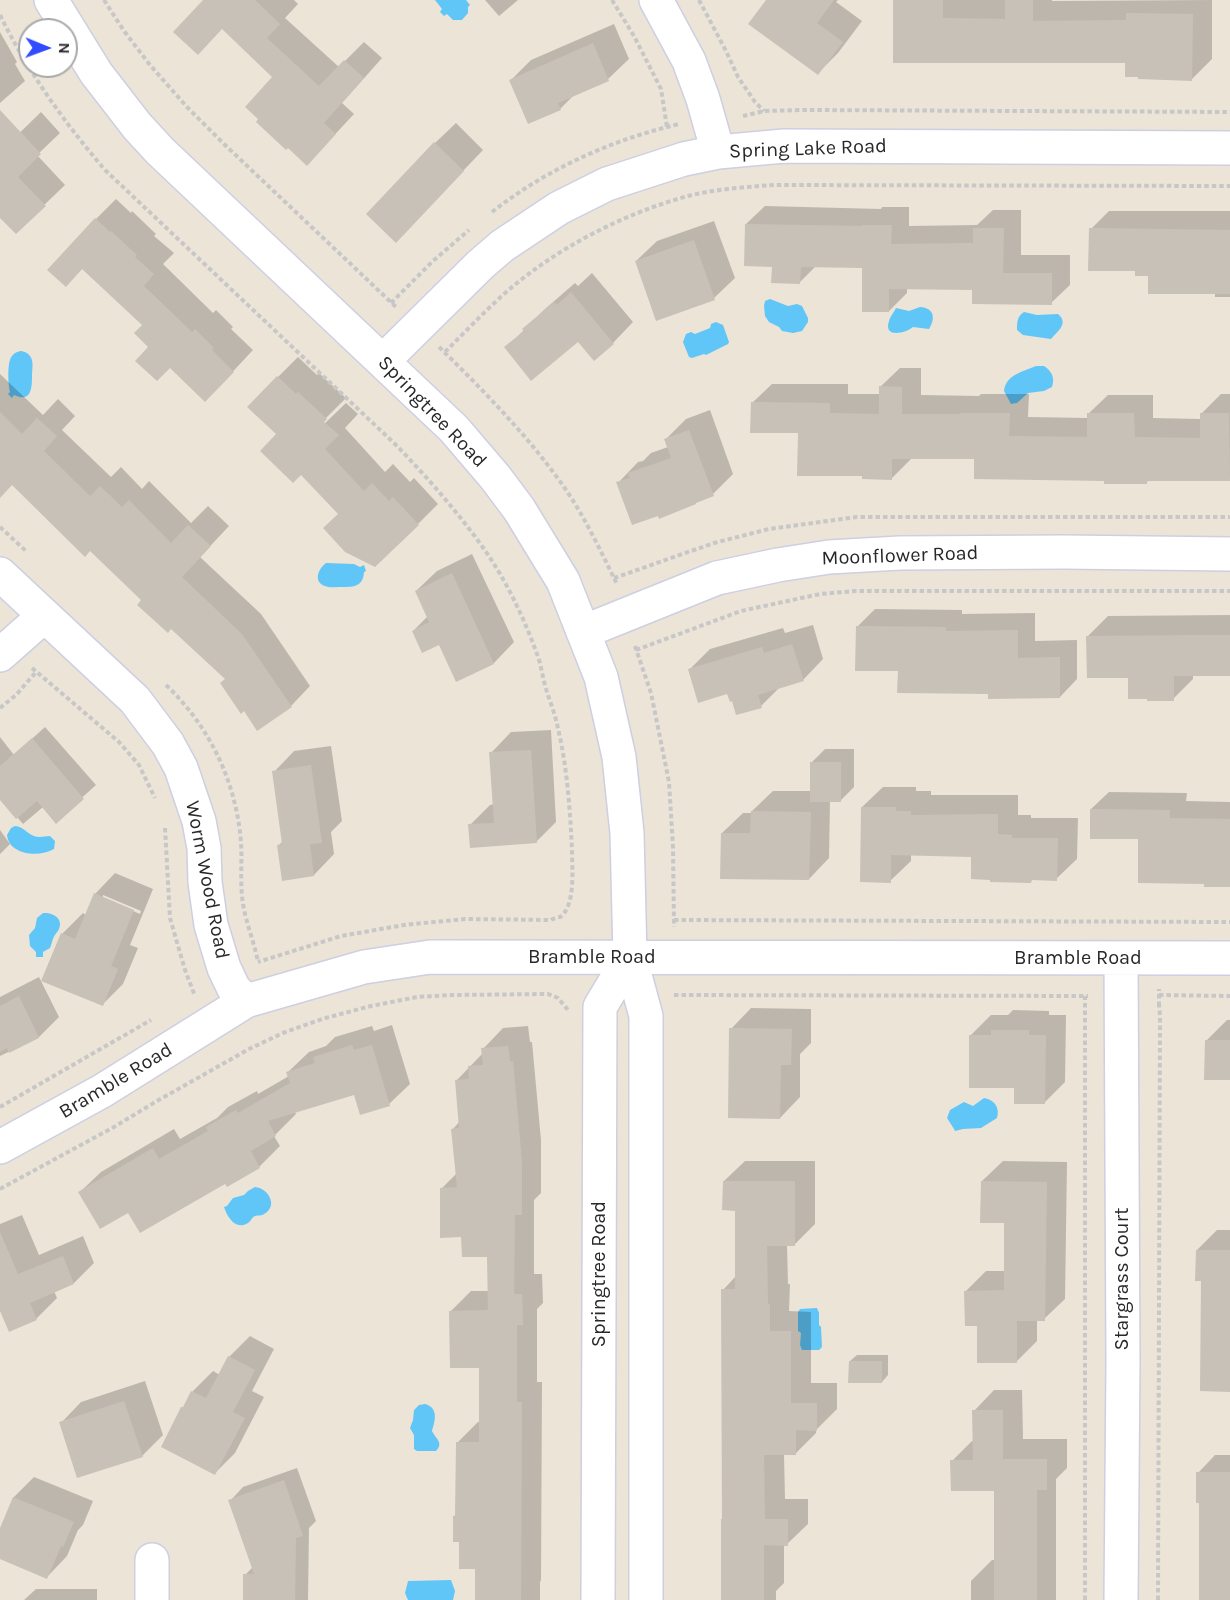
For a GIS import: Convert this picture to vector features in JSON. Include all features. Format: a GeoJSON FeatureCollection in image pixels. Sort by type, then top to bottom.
{"type":"FeatureCollection","features":[{"type":"Feature","properties":{"kind":"street","name":"Springtree Road"},"geometry":{"type":"LineString","coordinates":[[51,0],[96,73],[137,126],[160,151],[454,429],[495,477],[519,509],[563,581],[601,677],[619,757],[627,833],[630,957],[645,1016],[646,1600]]}},
{"type":"Feature","properties":{"kind":"street"},"geometry":{"type":"LineString","coordinates":[[656,0],[689,61],[703,99],[718,152]]}},
{"type":"Feature","properties":{"kind":"street","name":"Spring Lake Road"},"geometry":{"type":"LineString","coordinates":[[383,361],[502,246],[559,208],[608,184],[684,159],[718,152],[783,146],[1230,148]]}},
{"type":"Feature","properties":{"kind":"street","name":"Moonflower Road"},"geometry":{"type":"LineString","coordinates":[[583,632],[717,578],[829,557],[1040,552],[1230,554]]}},
{"type":"Feature","properties":{"kind":"street","name":"Worm Wood Road"},"geometry":{"type":"LineString","coordinates":[[0,574],[135,700],[168,744],[181,768],[200,821],[211,925],[234,989],[246,1001]]}},
{"type":"Feature","properties":{"kind":"street"},"geometry":{"type":"LineString","coordinates":[[3,652],[44,616]]}},
{"type":"Feature","properties":{"kind":"street","name":"Bramble Road"},"geometry":{"type":"LineString","coordinates":[[0,1147],[102,1091],[246,1001],[364,967],[430,957],[1230,958]]}},
{"type":"Feature","properties":{"kind":"street","name":"Springtree Road"},"geometry":{"type":"LineString","coordinates":[[598,1600],[600,1008],[630,957]]}},
{"type":"Feature","properties":{"kind":"street","name":"Stargrass Court"},"geometry":{"type":"LineString","coordinates":[[1121,958],[1123,1362],[1121,1600]]}},
{"type":"Feature","properties":{"kind":"street"},"geometry":{"type":"LineString","coordinates":[[152,1560],[152,1600]]}},
{"type":"Feature","properties":{"kind":"path"},"geometry":{"type":"LineString","coordinates":[[104,0],[150,65],[187,106],[287,205],[445,352],[510,419],[565,489],[622,596],[636,650],[651,693],[669,782],[676,984],[673,1002]]}},
{"type":"Feature","properties":{"kind":"path"},"geometry":{"type":"LineString","coordinates":[[612,0],[634,36],[661,89],[667,127]]}},
{"type":"Feature","properties":{"kind":"path"},"geometry":{"type":"LineString","coordinates":[[699,0],[738,77],[764,111]]}},
{"type":"Feature","properties":{"kind":"path"},"geometry":{"type":"LineString","coordinates":[[0,15],[29,68],[52,102],[80,141],[105,170],[395,444],[432,482],[497,569],[524,621],[538,656],[556,719],[567,775],[572,868],[572,890],[569,902],[560,917],[551,920],[465,919],[404,925],[341,936],[258,962]]}},
{"type":"Feature","properties":{"kind":"path"},"geometry":{"type":"LineString","coordinates":[[445,352],[504,294],[575,243],[618,222],[690,196],[734,188],[774,185],[1230,186]]}},
{"type":"Feature","properties":{"kind":"path"},"geometry":{"type":"LineString","coordinates":[[636,650],[741,611],[820,594],[855,591],[1230,591]]}},
{"type":"Feature","properties":{"kind":"path"},"geometry":{"type":"LineString","coordinates":[[3,652],[38,671],[119,742],[138,765],[158,804]]}},
{"type":"Feature","properties":{"kind":"path"},"geometry":{"type":"LineString","coordinates":[[0,708],[38,671]]}},
{"type":"Feature","properties":{"kind":"path"},"geometry":{"type":"LineString","coordinates":[[164,820],[170,918],[194,995],[209,1024]]}},
{"type":"Feature","properties":{"kind":"path"},"geometry":{"type":"LineString","coordinates":[[674,920],[1230,922]]}},
{"type":"Feature","properties":{"kind":"path"},"geometry":{"type":"LineString","coordinates":[[1158,958],[1160,1040],[1158,1600]]}},
{"type":"Feature","properties":{"kind":"path"},"geometry":{"type":"LineString","coordinates":[[0,1189],[114,1127],[249,1049],[283,1033],[322,1019],[371,1006],[452,995],[548,994],[558,998],[570,1015]]}},
{"type":"Feature","properties":{"kind":"path"},"geometry":{"type":"LineString","coordinates":[[186,1000],[194,995]]}},
{"type":"Feature","properties":{"kind":"path"},"geometry":{"type":"LineString","coordinates":[[674,995],[1100,996],[1142,1004],[1159,1004]]}},
{"type":"Feature","properties":{"kind":"path"},"geometry":{"type":"LineString","coordinates":[[1085,996],[1085,1600]]}},
{"type":"Feature","properties":{"kind":"path"},"geometry":{"type":"LineString","coordinates":[[1159,996],[1230,996]]}},
{"type":"Feature","properties":{"kind":"path"},"geometry":{"type":"LineString","coordinates":[[0,1107],[159,1015]]}},
{"type":"Feature","properties":{"kind":"water"},"geometry":{"type":"Polygon","coordinates":[[[435,0],[466,0],[470,5],[468,13],[462,20],[453,20],[447,14],[444,16],[440,12],[442,9],[435,0]]]}},
{"type":"Feature","properties":{"kind":"water"},"geometry":{"type":"Polygon","coordinates":[[[770,299],[788,306],[797,304],[802,306],[808,322],[802,331],[793,333],[782,331],[769,322],[765,316],[764,306],[765,301],[770,299]]]}},
{"type":"Feature","properties":{"kind":"water"},"geometry":{"type":"Polygon","coordinates":[[[920,307],[928,309],[932,314],[933,321],[929,329],[913,327],[896,333],[889,330],[889,321],[896,308],[909,311],[920,307]]]}},
{"type":"Feature","properties":{"kind":"water"},"geometry":{"type":"Polygon","coordinates":[[[1024,312],[1037,315],[1058,314],[1063,321],[1051,339],[1023,335],[1017,330],[1017,325],[1024,312]]]}},
{"type":"Feature","properties":{"kind":"water"},"geometry":{"type":"Polygon","coordinates":[[[716,322],[723,325],[728,344],[706,355],[689,357],[683,342],[686,334],[691,332],[695,334],[710,328],[711,324],[716,322]]]}},
{"type":"Feature","properties":{"kind":"water"},"geometry":{"type":"Polygon","coordinates":[[[16,352],[26,352],[32,360],[31,390],[27,396],[14,395],[12,398],[8,394],[10,392],[9,363],[16,352]]]}},
{"type":"Feature","properties":{"kind":"water"},"geometry":{"type":"Polygon","coordinates":[[[1036,366],[1044,366],[1051,372],[1052,387],[1044,391],[1028,393],[1017,403],[1011,404],[1004,391],[1005,385],[1016,374],[1036,366]]]}},
{"type":"Feature","properties":{"kind":"water"},"geometry":{"type":"Polygon","coordinates":[[[326,563],[354,564],[360,567],[364,565],[366,571],[362,581],[356,586],[328,587],[321,584],[318,579],[319,572],[326,563]]]}},
{"type":"Feature","properties":{"kind":"water"},"geometry":{"type":"Polygon","coordinates":[[[15,826],[34,836],[50,836],[55,841],[54,849],[33,854],[19,851],[9,842],[7,835],[15,826]]]}},
{"type":"Feature","properties":{"kind":"water"},"geometry":{"type":"Polygon","coordinates":[[[43,913],[57,917],[60,927],[50,948],[43,952],[43,957],[36,957],[36,952],[30,946],[29,935],[35,928],[37,918],[43,913]]]}},
{"type":"Feature","properties":{"kind":"water"},"geometry":{"type":"Polygon","coordinates":[[[984,1098],[996,1105],[997,1118],[981,1128],[955,1131],[947,1118],[950,1110],[964,1102],[973,1106],[984,1098]]]}},
{"type":"Feature","properties":{"kind":"water"},"geometry":{"type":"Polygon","coordinates":[[[255,1187],[268,1194],[271,1207],[263,1215],[255,1216],[248,1223],[235,1224],[224,1207],[233,1198],[244,1195],[255,1187]]]}},
{"type":"Feature","properties":{"kind":"water"},"geometry":{"type":"Polygon","coordinates":[[[817,1308],[822,1347],[819,1350],[802,1350],[801,1333],[798,1331],[798,1312],[800,1309],[817,1308]]]}},
{"type":"Feature","properties":{"kind":"water"},"geometry":{"type":"Polygon","coordinates":[[[425,1404],[434,1412],[432,1431],[439,1443],[436,1451],[414,1449],[414,1435],[410,1428],[414,1410],[419,1405],[425,1404]]]}},
{"type":"Feature","properties":{"kind":"water"},"geometry":{"type":"Polygon","coordinates":[[[451,1580],[455,1591],[453,1600],[408,1600],[405,1593],[408,1581],[451,1580]]]}},
{"type":"Feature","properties":{"kind":"building"},"geometry":{"type":"Polygon","coordinates":[[[203,0],[255,0],[280,24],[267,38],[319,86],[344,60],[364,78],[324,123],[336,134],[307,166],[256,122],[258,119],[245,107],[272,77],[222,29],[198,55],[173,32],[203,0]]]}},
{"type":"Feature","properties":{"kind":"building"},"geometry":{"type":"Polygon","coordinates":[[[766,0],[834,0],[817,23],[843,42],[818,75],[748,24],[766,0]]]}},
{"type":"Feature","properties":{"kind":"building"},"geometry":{"type":"Polygon","coordinates":[[[893,0],[943,0],[943,18],[1005,19],[1005,0],[1033,0],[1033,21],[1126,20],[1126,13],[1193,14],[1192,81],[1125,77],[1125,63],[893,63],[893,0]]]}},
{"type":"Feature","properties":{"kind":"building"},"geometry":{"type":"Polygon","coordinates":[[[593,43],[609,81],[558,103],[561,110],[528,124],[509,80],[593,43]]]}},
{"type":"Feature","properties":{"kind":"building"},"geometry":{"type":"Polygon","coordinates":[[[0,110],[41,154],[18,177],[46,206],[16,234],[0,218],[0,110]]]}},
{"type":"Feature","properties":{"kind":"building"},"geometry":{"type":"Polygon","coordinates":[[[434,142],[464,171],[396,243],[366,214],[434,142]]]}},
{"type":"Feature","properties":{"kind":"building"},"geometry":{"type":"Polygon","coordinates":[[[95,218],[137,255],[135,257],[154,274],[144,286],[192,332],[195,329],[234,372],[205,402],[170,368],[157,381],[135,361],[148,347],[134,333],[142,325],[82,269],[66,287],[47,270],[95,218]]]}},
{"type":"Feature","properties":{"kind":"building"},"geometry":{"type":"Polygon","coordinates":[[[745,224],[892,225],[891,244],[973,243],[973,228],[1004,228],[1003,273],[1052,273],[1052,305],[972,304],[972,290],[889,289],[889,312],[862,312],[862,268],[801,267],[800,284],[771,283],[772,267],[744,266],[745,224]]]}},
{"type":"Feature","properties":{"kind":"building"},"geometry":{"type":"Polygon","coordinates":[[[1089,228],[1230,230],[1230,294],[1148,294],[1148,276],[1135,276],[1135,271],[1088,271],[1089,228]]]}},
{"type":"Feature","properties":{"kind":"building"},"geometry":{"type":"Polygon","coordinates":[[[694,240],[715,300],[656,321],[635,261],[694,240]]]}},
{"type":"Feature","properties":{"kind":"building"},"geometry":{"type":"Polygon","coordinates":[[[571,292],[614,344],[594,361],[578,342],[531,381],[504,347],[554,302],[557,305],[571,292]]]}},
{"type":"Feature","properties":{"kind":"building"},"geometry":{"type":"Polygon","coordinates":[[[277,376],[327,419],[324,422],[339,435],[325,449],[364,491],[372,483],[389,501],[393,497],[419,525],[375,567],[345,552],[323,528],[338,514],[301,475],[293,483],[260,451],[276,434],[247,407],[277,376]]]}},
{"type":"Feature","properties":{"kind":"building"},"geometry":{"type":"Polygon","coordinates":[[[879,386],[902,387],[902,414],[1010,413],[1009,436],[1087,437],[1087,413],[1134,413],[1135,437],[1200,438],[1200,413],[1229,413],[1230,481],[1147,481],[1147,484],[1104,484],[1104,481],[974,479],[974,459],[892,459],[892,480],[862,479],[862,476],[797,476],[798,433],[750,433],[751,402],[830,403],[830,413],[879,414],[879,386]]]}},
{"type":"Feature","properties":{"kind":"building"},"geometry":{"type":"Polygon","coordinates":[[[0,412],[22,434],[37,418],[57,436],[44,451],[90,496],[100,486],[122,507],[129,500],[171,543],[188,525],[211,546],[182,577],[242,634],[292,707],[257,731],[244,711],[241,714],[220,683],[225,679],[171,629],[168,633],[137,605],[141,600],[90,551],[85,557],[12,485],[0,498],[0,412]]]}},
{"type":"Feature","properties":{"kind":"building"},"geometry":{"type":"Polygon","coordinates":[[[689,430],[714,496],[659,519],[658,516],[632,525],[616,482],[630,478],[628,473],[671,458],[664,439],[689,430]]]}},
{"type":"Feature","properties":{"kind":"building"},"geometry":{"type":"Polygon","coordinates":[[[452,573],[494,664],[456,682],[439,645],[422,653],[412,631],[429,622],[415,591],[452,573]]]}},
{"type":"Feature","properties":{"kind":"building"},"geometry":{"type":"Polygon","coordinates":[[[856,626],[946,627],[946,631],[1018,630],[1018,658],[1060,657],[1060,698],[988,699],[988,694],[897,693],[898,671],[855,671],[856,626]]]}},
{"type":"Feature","properties":{"kind":"building"},"geometry":{"type":"Polygon","coordinates":[[[1230,635],[1230,676],[1174,676],[1174,701],[1128,699],[1128,678],[1087,678],[1086,636],[1230,635]]]}},
{"type":"Feature","properties":{"kind":"building"},"geometry":{"type":"Polygon","coordinates":[[[792,644],[804,681],[758,695],[762,708],[736,715],[732,701],[730,702],[727,694],[698,703],[688,669],[762,647],[764,653],[792,644]]]}},
{"type":"Feature","properties":{"kind":"building"},"geometry":{"type":"Polygon","coordinates":[[[32,738],[84,799],[56,824],[37,801],[16,819],[0,800],[0,766],[32,738]]]}},
{"type":"Feature","properties":{"kind":"building"},"geometry":{"type":"Polygon","coordinates":[[[531,750],[537,843],[470,848],[468,824],[494,823],[489,752],[531,750]]]}},
{"type":"Feature","properties":{"kind":"building"},"geometry":{"type":"Polygon","coordinates":[[[810,762],[841,762],[841,802],[810,802],[810,762]]]}},
{"type":"Feature","properties":{"kind":"building"},"geometry":{"type":"Polygon","coordinates":[[[311,765],[322,843],[310,844],[314,876],[282,881],[277,845],[282,844],[272,771],[311,765]]]}},
{"type":"Feature","properties":{"kind":"building"},"geometry":{"type":"Polygon","coordinates":[[[861,807],[896,807],[896,811],[911,811],[911,815],[998,814],[998,834],[1012,835],[1012,838],[1058,838],[1057,881],[990,882],[990,880],[971,879],[971,857],[891,855],[891,883],[860,882],[861,807]]]}},
{"type":"Feature","properties":{"kind":"building"},"geometry":{"type":"Polygon","coordinates":[[[1090,809],[1170,810],[1170,818],[1230,819],[1230,887],[1204,887],[1204,884],[1138,883],[1138,839],[1090,839],[1090,809]]]}},
{"type":"Feature","properties":{"kind":"building"},"geometry":{"type":"Polygon","coordinates":[[[751,811],[811,812],[809,880],[720,879],[721,833],[750,833],[751,811]]]}},
{"type":"Feature","properties":{"kind":"building"},"geometry":{"type":"Polygon","coordinates":[[[94,893],[134,910],[111,966],[118,969],[103,1006],[41,981],[61,933],[75,939],[94,893]]]}},
{"type":"Feature","properties":{"kind":"building"},"geometry":{"type":"Polygon","coordinates":[[[19,996],[39,1038],[9,1053],[7,1048],[0,1052],[0,1006],[19,996]]]}},
{"type":"Feature","properties":{"kind":"building"},"geometry":{"type":"Polygon","coordinates":[[[729,1028],[792,1029],[791,1065],[781,1065],[780,1119],[728,1118],[729,1028]]]}},
{"type":"Feature","properties":{"kind":"building"},"geometry":{"type":"Polygon","coordinates":[[[991,1030],[1029,1030],[1029,1035],[1046,1035],[1045,1104],[1014,1104],[1014,1088],[969,1088],[969,1035],[991,1035],[991,1030]]]}},
{"type":"Feature","properties":{"kind":"building"},"geometry":{"type":"Polygon","coordinates":[[[1205,1040],[1230,1040],[1230,1080],[1204,1080],[1205,1040]]]}},
{"type":"Feature","properties":{"kind":"building"},"geometry":{"type":"Polygon","coordinates":[[[352,1045],[354,1050],[372,1045],[390,1106],[360,1115],[354,1095],[268,1121],[276,1136],[251,1151],[260,1168],[227,1187],[225,1184],[140,1233],[128,1213],[100,1229],[78,1192],[153,1148],[159,1159],[208,1131],[206,1127],[236,1110],[238,1113],[290,1083],[286,1072],[315,1063],[313,1057],[352,1045]]]}},
{"type":"Feature","properties":{"kind":"building"},"geometry":{"type":"Polygon","coordinates":[[[508,1046],[510,1061],[513,1061],[522,1162],[522,1215],[515,1215],[514,1294],[522,1294],[523,1325],[517,1325],[517,1402],[522,1402],[521,1600],[475,1600],[475,1569],[459,1569],[459,1542],[453,1542],[453,1516],[455,1516],[456,1442],[479,1442],[479,1368],[450,1368],[449,1311],[488,1310],[487,1257],[462,1257],[461,1237],[440,1238],[440,1188],[457,1187],[451,1129],[459,1128],[455,1080],[469,1079],[468,1066],[483,1065],[481,1048],[508,1046]]]}},
{"type":"Feature","properties":{"kind":"building"},"geometry":{"type":"Polygon","coordinates":[[[723,1181],[795,1181],[795,1246],[767,1246],[770,1331],[791,1331],[791,1403],[817,1403],[817,1431],[796,1430],[796,1455],[764,1455],[765,1519],[788,1519],[788,1546],[764,1545],[764,1600],[721,1600],[721,1289],[735,1289],[735,1211],[722,1210],[723,1181]]]}},
{"type":"Feature","properties":{"kind":"building"},"geometry":{"type":"Polygon","coordinates":[[[981,1181],[1047,1182],[1045,1321],[1017,1321],[1017,1363],[977,1363],[977,1326],[965,1326],[964,1291],[1004,1290],[1004,1223],[980,1223],[981,1181]]]}},
{"type":"Feature","properties":{"kind":"building"},"geometry":{"type":"Polygon","coordinates":[[[0,1232],[18,1274],[63,1256],[74,1284],[30,1303],[37,1320],[9,1332],[0,1311],[0,1232]]]}},
{"type":"Feature","properties":{"kind":"building"},"geometry":{"type":"Polygon","coordinates":[[[1196,1250],[1230,1250],[1230,1392],[1200,1391],[1201,1281],[1195,1281],[1196,1250]]]}},
{"type":"Feature","properties":{"kind":"building"},"geometry":{"type":"Polygon","coordinates":[[[228,1356],[255,1370],[233,1412],[245,1418],[215,1475],[161,1447],[191,1391],[206,1398],[228,1356]]]}},
{"type":"Feature","properties":{"kind":"building"},"geometry":{"type":"Polygon","coordinates":[[[849,1361],[882,1361],[882,1383],[848,1383],[849,1361]]]}},
{"type":"Feature","properties":{"kind":"building"},"geometry":{"type":"Polygon","coordinates":[[[124,1401],[143,1457],[77,1478],[59,1422],[124,1401]]]}},
{"type":"Feature","properties":{"kind":"building"},"geometry":{"type":"Polygon","coordinates":[[[972,1410],[1003,1410],[1003,1459],[1047,1459],[1047,1490],[1037,1490],[1037,1600],[994,1600],[994,1491],[951,1491],[950,1460],[973,1460],[972,1410]]]}},
{"type":"Feature","properties":{"kind":"building"},"geometry":{"type":"Polygon","coordinates":[[[1196,1472],[1230,1472],[1230,1600],[1199,1600],[1199,1503],[1196,1503],[1196,1472]]]}},
{"type":"Feature","properties":{"kind":"building"},"geometry":{"type":"Polygon","coordinates":[[[284,1480],[303,1536],[296,1538],[295,1600],[243,1600],[243,1574],[254,1574],[228,1500],[284,1480]]]}},
{"type":"Feature","properties":{"kind":"building"},"geometry":{"type":"Polygon","coordinates":[[[13,1497],[74,1522],[47,1579],[0,1559],[0,1528],[13,1497]]]}}]}
